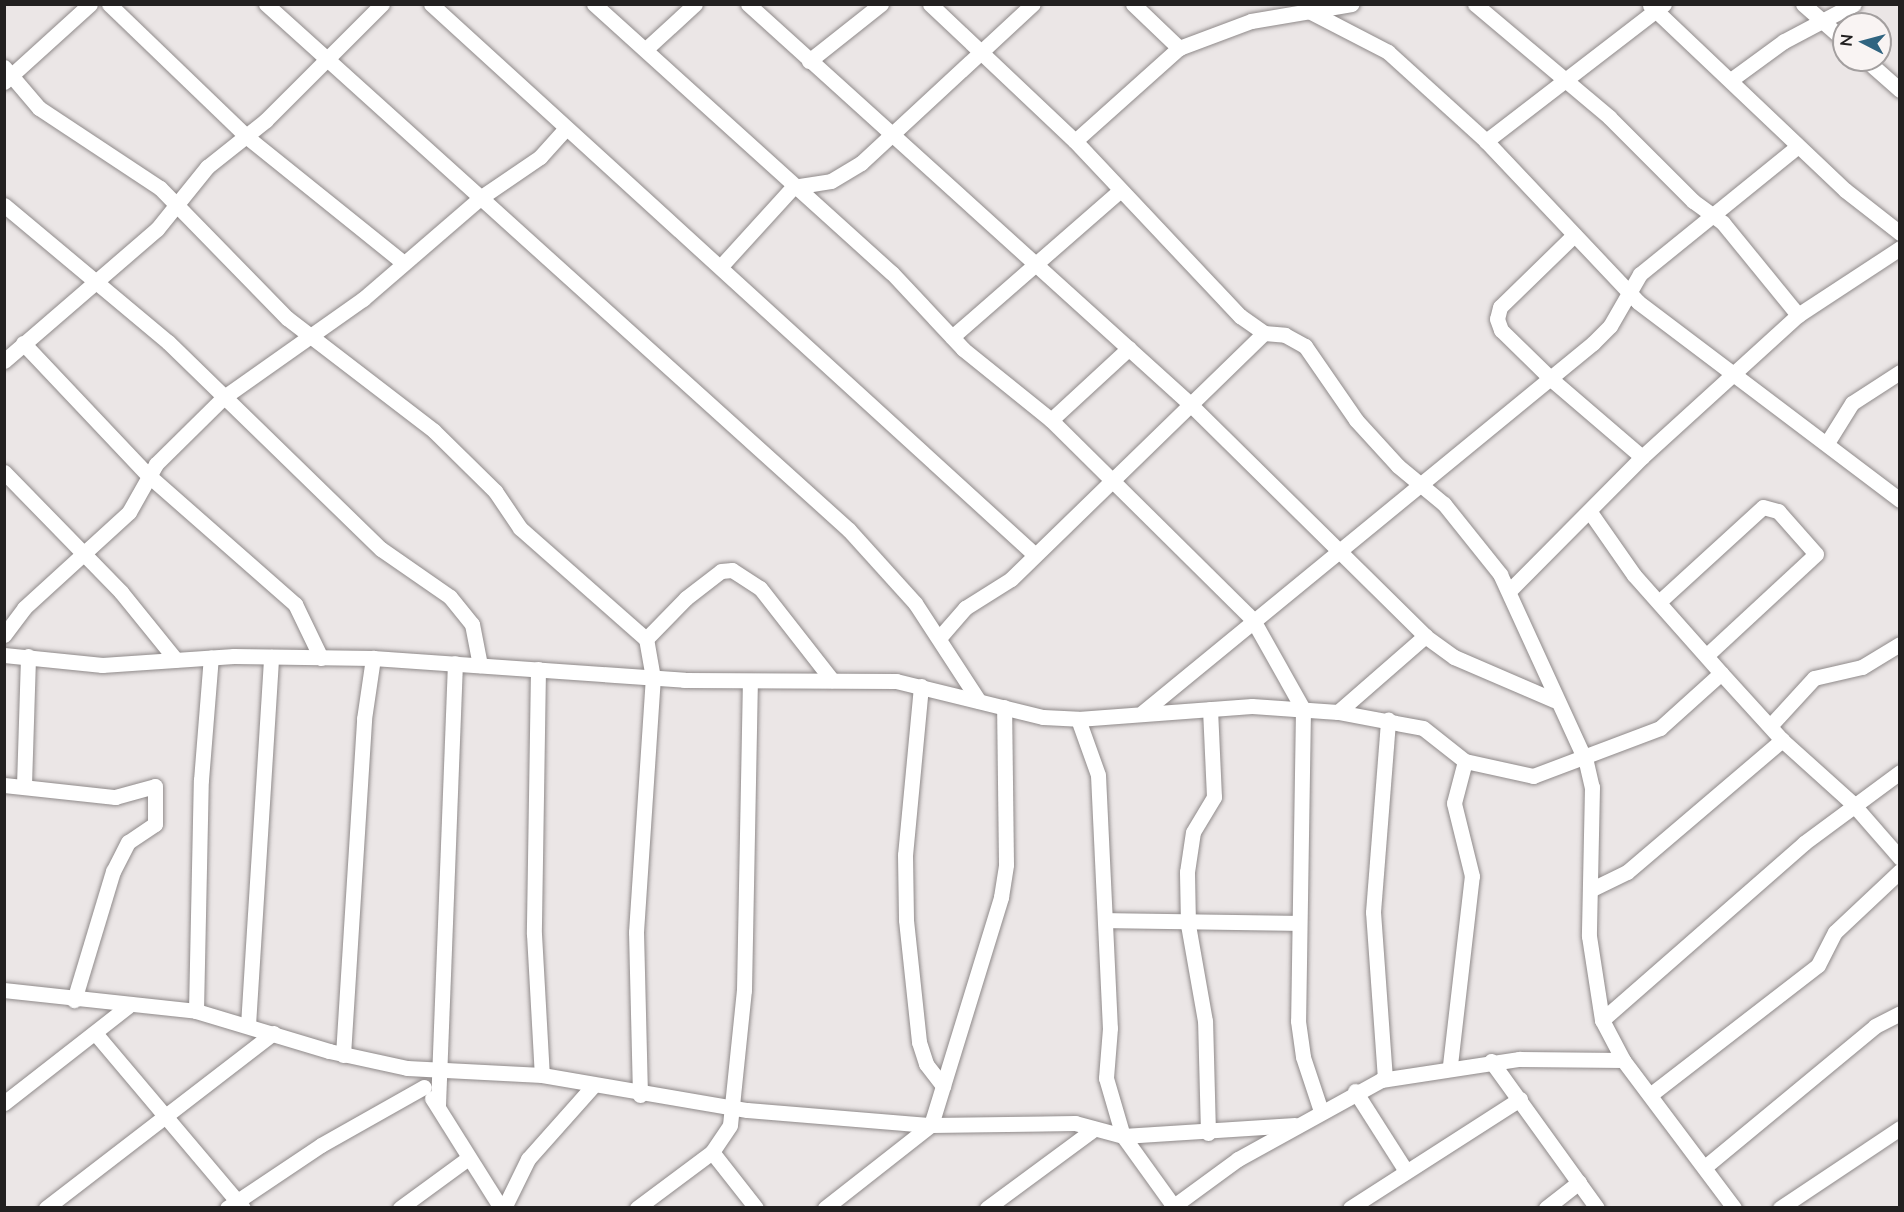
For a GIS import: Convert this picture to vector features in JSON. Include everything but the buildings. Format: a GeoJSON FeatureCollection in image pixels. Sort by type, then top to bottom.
{"type":"FeatureCollection","features":[{"type":"Feature","properties":{"kind":"street"},"geometry":{"type":"LineString","coordinates":[[90,4],[7,74],[51,117],[138,170],[176,204],[267,299],[441,437],[503,500],[520,528],[646,639],[653,678],[636,932],[640,1095]]}},
{"type":"Feature","properties":{"kind":"street"},"geometry":{"type":"LineString","coordinates":[[109,4],[247,137],[401,261]]}},
{"type":"Feature","properties":{"kind":"street"},"geometry":{"type":"LineString","coordinates":[[266,4],[849,530],[915,603],[939,638],[957,674],[979,701]]}},
{"type":"Feature","properties":{"kind":"street"},"geometry":{"type":"LineString","coordinates":[[321,658],[295,604],[148,475],[11,349],[98,281],[157,229],[207,166],[247,137],[328,61],[382,4]]}},
{"type":"Feature","properties":{"kind":"street"},"geometry":{"type":"LineString","coordinates":[[431,4],[565,129],[722,265],[804,348],[1034,554]]}},
{"type":"Feature","properties":{"kind":"street"},"geometry":{"type":"LineString","coordinates":[[594,4],[647,48],[793,187],[892,273],[952,337],[1051,420],[1253,620],[1303,709],[1296,923],[1303,1057],[1321,1111]]}},
{"type":"Feature","properties":{"kind":"street"},"geometry":{"type":"LineString","coordinates":[[647,48],[695,4]]}},
{"type":"Feature","properties":{"kind":"street"},"geometry":{"type":"LineString","coordinates":[[748,4],[809,61],[892,131],[1190,404],[1425,636],[1454,657],[1554,700]]}},
{"type":"Feature","properties":{"kind":"street"},"geometry":{"type":"LineString","coordinates":[[809,61],[881,4]]}},
{"type":"Feature","properties":{"kind":"street"},"geometry":{"type":"LineString","coordinates":[[930,4],[1075,141],[1118,192],[1240,316],[1264,333],[1285,335],[1305,346],[1356,420],[1450,510],[1510,590],[1554,700],[1582,754],[1592,787],[1590,890],[1592,981],[1602,1020],[1623,1060],[1706,1166],[1734,1208]]}},
{"type":"Feature","properties":{"kind":"street"},"geometry":{"type":"LineString","coordinates":[[722,265],[793,187],[848,172],[981,54],[1032,4]]}},
{"type":"Feature","properties":{"kind":"street"},"geometry":{"type":"LineString","coordinates":[[1133,4],[1179,48]]}},
{"type":"Feature","properties":{"kind":"street"},"geometry":{"type":"LineString","coordinates":[[1075,141],[1179,48],[1251,21],[1307,8],[1352,4]]}},
{"type":"Feature","properties":{"kind":"street"},"geometry":{"type":"LineString","coordinates":[[1475,4],[1566,79],[1738,238],[1798,315]]}},
{"type":"Feature","properties":{"kind":"street"},"geometry":{"type":"LineString","coordinates":[[1803,4],[1832,29]]}},
{"type":"Feature","properties":{"kind":"street"},"geometry":{"type":"LineString","coordinates":[[1732,79],[1784,41],[1825,22],[1854,4]]}},
{"type":"Feature","properties":{"kind":"street"},"geometry":{"type":"LineString","coordinates":[[1486,141],[1656,6],[1798,146],[1899,233]]}},
{"type":"Feature","properties":{"kind":"street"},"geometry":{"type":"LineString","coordinates":[[1307,8],[1388,52],[1486,141],[1627,292],[1899,500]]}},
{"type":"Feature","properties":{"kind":"street"},"geometry":{"type":"LineString","coordinates":[[1879,72],[1899,90]]}},
{"type":"Feature","properties":{"kind":"street"},"geometry":{"type":"LineString","coordinates":[[4,635],[24,608],[129,512],[148,475],[224,397],[314,335],[480,198],[540,157],[565,129]]}},
{"type":"Feature","properties":{"kind":"street"},"geometry":{"type":"LineString","coordinates":[[1143,712],[1337,549],[1422,484],[1551,379],[1610,326],[1627,292],[1640,274],[1709,213],[1798,146]]}},
{"type":"Feature","properties":{"kind":"street"},"geometry":{"type":"LineString","coordinates":[[952,337],[1118,192]]}},
{"type":"Feature","properties":{"kind":"street"},"geometry":{"type":"LineString","coordinates":[[4,204],[98,281],[224,397],[381,549],[450,597],[472,624],[480,665]]}},
{"type":"Feature","properties":{"kind":"street"},"geometry":{"type":"LineString","coordinates":[[1574,235],[1500,307],[1497,319],[1501,330],[1551,379],[1642,457]]}},
{"type":"Feature","properties":{"kind":"street"},"geometry":{"type":"LineString","coordinates":[[1510,590],[1590,512],[1642,457],[1798,315],[1899,248]]}},
{"type":"Feature","properties":{"kind":"street"},"geometry":{"type":"LineString","coordinates":[[939,638],[965,608],[1011,579],[1034,554],[1112,482],[1264,333]]}},
{"type":"Feature","properties":{"kind":"street"},"geometry":{"type":"LineString","coordinates":[[1051,420],[1129,348]]}},
{"type":"Feature","properties":{"kind":"street"},"geometry":{"type":"LineString","coordinates":[[1827,443],[1852,403],[1899,372]]}},
{"type":"Feature","properties":{"kind":"street"},"geometry":{"type":"LineString","coordinates":[[4,472],[85,554],[176,660]]}},
{"type":"Feature","properties":{"kind":"street"},"geometry":{"type":"LineString","coordinates":[[1660,600],[1763,507],[1778,511],[1811,547],[1816,554],[1707,655]]}},
{"type":"Feature","properties":{"kind":"street"},"geometry":{"type":"LineString","coordinates":[[1590,512],[1634,575],[1660,600],[1721,673],[1782,740],[1852,803],[1899,858]]}},
{"type":"Feature","properties":{"kind":"street"},"geometry":{"type":"LineString","coordinates":[[646,639],[686,598],[721,571],[732,570],[760,588],[832,680]]}},
{"type":"Feature","properties":{"kind":"street"},"geometry":{"type":"LineString","coordinates":[[1338,712],[1425,636]]}},
{"type":"Feature","properties":{"kind":"street"},"geometry":{"type":"LineString","coordinates":[[1770,726],[1814,678],[1862,667],[1899,644]]}},
{"type":"Feature","properties":{"kind":"street"},"geometry":{"type":"LineString","coordinates":[[4,655],[102,666],[211,657],[373,658],[653,678],[750,682],[832,680],[921,686],[1004,707],[1078,719],[1210,708],[1303,709],[1338,712],[1423,728],[1465,761],[1533,776],[1582,754],[1637,741],[1660,728],[1721,673]]}},
{"type":"Feature","properties":{"kind":"street"},"geometry":{"type":"LineString","coordinates":[[24,786],[28,656]]}},
{"type":"Feature","properties":{"kind":"street"},"geometry":{"type":"LineString","coordinates":[[196,1011],[201,780],[211,657]]}},
{"type":"Feature","properties":{"kind":"street"},"geometry":{"type":"LineString","coordinates":[[248,1025],[271,657]]}},
{"type":"Feature","properties":{"kind":"street"},"geometry":{"type":"LineString","coordinates":[[343,1055],[364,719],[373,658]]}},
{"type":"Feature","properties":{"kind":"street"},"geometry":{"type":"LineString","coordinates":[[438,1105],[455,663]]}},
{"type":"Feature","properties":{"kind":"street"},"geometry":{"type":"LineString","coordinates":[[538,669],[534,934],[542,1075]]}},
{"type":"Feature","properties":{"kind":"street"},"geometry":{"type":"LineString","coordinates":[[637,1208],[712,1152],[730,1125],[744,990],[750,682]]}},
{"type":"Feature","properties":{"kind":"street"},"geometry":{"type":"LineString","coordinates":[[921,686],[905,855],[906,920],[919,1042],[926,1064],[943,1086]]}},
{"type":"Feature","properties":{"kind":"street"},"geometry":{"type":"LineString","coordinates":[[825,1208],[931,1125],[1001,897],[1006,864],[1004,707]]}},
{"type":"Feature","properties":{"kind":"street"},"geometry":{"type":"LineString","coordinates":[[1208,1133],[1204,1021],[1188,925],[1192,838],[1214,797],[1210,708]]}},
{"type":"Feature","properties":{"kind":"street"},"geometry":{"type":"LineString","coordinates":[[1078,719],[1098,775],[1110,1046],[1106,1078],[1123,1136],[1173,1207],[1295,1125],[1354,1091],[1385,1079],[1450,1065],[1491,1061],[1623,1060]]}},
{"type":"Feature","properties":{"kind":"street"},"geometry":{"type":"LineString","coordinates":[[1385,1079],[1373,912],[1388,720]]}},
{"type":"Feature","properties":{"kind":"street"},"geometry":{"type":"LineString","coordinates":[[1590,890],[1628,872],[1782,740]]}},
{"type":"Feature","properties":{"kind":"street"},"geometry":{"type":"LineString","coordinates":[[1450,1065],[1472,876],[1454,803],[1465,761]]}},
{"type":"Feature","properties":{"kind":"street"},"geometry":{"type":"LineString","coordinates":[[1602,1020],[1852,803],[1899,772]]}},
{"type":"Feature","properties":{"kind":"street"},"geometry":{"type":"LineString","coordinates":[[4,784],[115,797],[152,785],[156,790],[155,824],[128,842],[113,870],[74,1000]]}},
{"type":"Feature","properties":{"kind":"street"},"geometry":{"type":"LineString","coordinates":[[1650,1095],[1818,965],[1834,932],[1899,871]]}},
{"type":"Feature","properties":{"kind":"street"},"geometry":{"type":"LineString","coordinates":[[1106,920],[1188,925],[1296,923]]}},
{"type":"Feature","properties":{"kind":"street"},"geometry":{"type":"LineString","coordinates":[[4,990],[128,1006],[196,1011],[343,1055],[407,1068],[440,1073],[542,1075],[640,1095],[732,1108],[931,1125],[1075,1123],[1123,1136],[1208,1133],[1295,1125]]}},
{"type":"Feature","properties":{"kind":"street"},"geometry":{"type":"LineString","coordinates":[[4,1103],[128,1006]]}},
{"type":"Feature","properties":{"kind":"street"},"geometry":{"type":"LineString","coordinates":[[1706,1166],[1860,1038],[1899,1013]]}},
{"type":"Feature","properties":{"kind":"street"},"geometry":{"type":"LineString","coordinates":[[95,1033],[162,1118],[236,1205],[321,1144],[424,1087]]}},
{"type":"Feature","properties":{"kind":"street"},"geometry":{"type":"LineString","coordinates":[[46,1208],[273,1033]]}},
{"type":"Feature","properties":{"kind":"street"},"geometry":{"type":"LineString","coordinates":[[1491,1061],[1597,1208]]}},
{"type":"Feature","properties":{"kind":"street"},"geometry":{"type":"LineString","coordinates":[[407,1068],[438,1105],[467,1159],[502,1208],[528,1160],[593,1086]]}},
{"type":"Feature","properties":{"kind":"street"},"geometry":{"type":"LineString","coordinates":[[1354,1091],[1406,1171]]}},
{"type":"Feature","properties":{"kind":"street"},"geometry":{"type":"LineString","coordinates":[[1350,1208],[1520,1099]]}},
{"type":"Feature","properties":{"kind":"street"},"geometry":{"type":"LineString","coordinates":[[1780,1208],[1899,1128]]}},
{"type":"Feature","properties":{"kind":"street"},"geometry":{"type":"LineString","coordinates":[[987,1208],[1094,1130]]}},
{"type":"Feature","properties":{"kind":"street"},"geometry":{"type":"LineString","coordinates":[[712,1152],[756,1208]]}},
{"type":"Feature","properties":{"kind":"street"},"geometry":{"type":"LineString","coordinates":[[400,1208],[467,1159]]}},
{"type":"Feature","properties":{"kind":"street"},"geometry":{"type":"LineString","coordinates":[[1546,1208],[1579,1182]]}}]}
